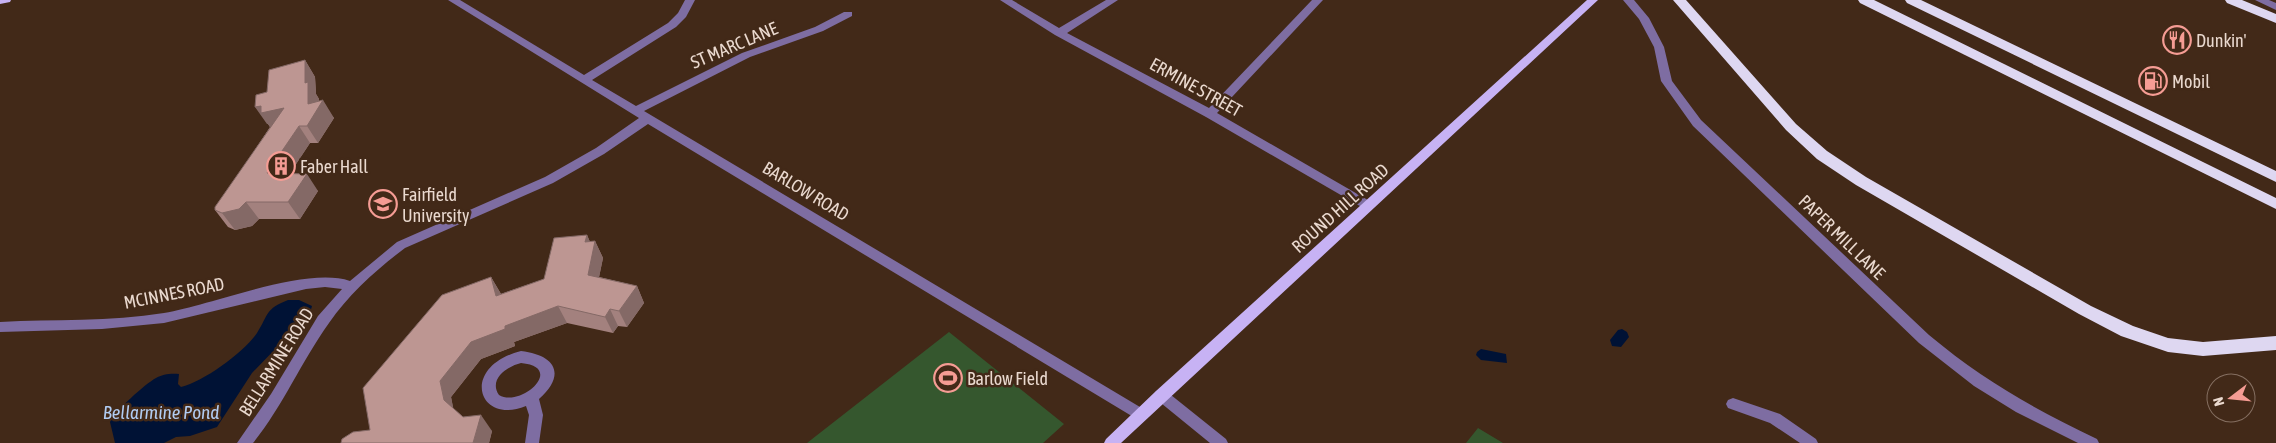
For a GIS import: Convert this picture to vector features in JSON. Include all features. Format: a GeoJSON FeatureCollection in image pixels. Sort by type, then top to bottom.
{"type":"FeatureCollection","features":[{"type":"Feature","properties":{"kind":"highway"},"geometry":{"type":"LineString","coordinates":[[1679,0],[1791,127],[1822,155],[1861,181],[2085,310],[2127,332],[2168,345],[2204,349],[2276,343]]}},
{"type":"Feature","properties":{"kind":"highway"},"geometry":{"type":"LineString","coordinates":[[1864,0],[2276,204]]}},
{"type":"Feature","properties":{"kind":"highway"},"geometry":{"type":"LineString","coordinates":[[1911,0],[2276,177]]}},
{"type":"Feature","properties":{"kind":"highway"},"geometry":{"type":"LineString","coordinates":[[2231,0],[2276,19]]}},
{"type":"Feature","properties":{"kind":"main road"},"geometry":{"type":"LineString","coordinates":[[0,1],[6,0]]}},
{"type":"Feature","properties":{"kind":"main road","name":"ROUND HILL ROAD"},"geometry":{"type":"LineString","coordinates":[[1111,443],[1140,414],[1593,0]]}},
{"type":"Feature","properties":{"kind":"street","name":"BARLOW ROAD"},"geometry":{"type":"LineString","coordinates":[[453,0],[1140,414]]}},
{"type":"Feature","properties":{"kind":"street"},"geometry":{"type":"LineString","coordinates":[[584,80],[672,25],[688,7],[690,0]]}},
{"type":"Feature","properties":{"kind":"street","name":"ERMINE STREET"},"geometry":{"type":"LineString","coordinates":[[1005,0],[1060,33],[1210,114],[1369,206]]}},
{"type":"Feature","properties":{"kind":"street"},"geometry":{"type":"LineString","coordinates":[[1060,33],[1113,0]]}},
{"type":"Feature","properties":{"kind":"street"},"geometry":{"type":"LineString","coordinates":[[1210,114],[1318,0]]}},
{"type":"Feature","properties":{"kind":"street","name":"PAPER MILL LANE"},"geometry":{"type":"LineString","coordinates":[[1628,0],[1644,18],[1659,47],[1667,81],[1697,123],[1711,137],[1924,339],[1960,369],[1998,394],[2037,416],[2092,443]]}},
{"type":"Feature","properties":{"kind":"street"},"geometry":{"type":"LineString","coordinates":[[2260,0],[2276,7]]}},
{"type":"Feature","properties":{"kind":"street","name":"ST MARC LANE"},"geometry":{"type":"LineString","coordinates":[[641,115],[746,55],[818,30],[848,14]]}},
{"type":"Feature","properties":{"kind":"street","name":"BELLARMINE ROAD"},"geometry":{"type":"LineString","coordinates":[[244,443],[258,427],[324,318],[386,254],[401,245],[549,180],[600,151],[641,115]]}},
{"type":"Feature","properties":{"kind":"street","name":"MCINNES ROAD"},"geometry":{"type":"LineString","coordinates":[[0,327],[56,327],[152,319],[197,311],[300,285],[325,282],[342,283],[353,287]]}},
{"type":"Feature","properties":{"kind":"street"},"geometry":{"type":"LineString","coordinates":[[1161,395],[1221,443]]}},
{"type":"Feature","properties":{"kind":"street"},"geometry":{"type":"LineString","coordinates":[[531,397],[536,414],[532,443]]}},
{"type":"Feature","properties":{"kind":"street"},"geometry":{"type":"LineString","coordinates":[[1733,404],[1766,413],[1780,420],[1812,443]]}},
{"type":"Feature","properties":{"kind":"green space","name":"Barlow Field"},"geometry":{"type":"Polygon","coordinates":[[[949,332],[1064,424],[1043,443],[807,443],[949,332]]]}},
{"type":"Feature","properties":{"kind":"green space"},"geometry":{"type":"Polygon","coordinates":[[[1478,428],[1503,443],[1466,443],[1478,428]]]}},
{"type":"Feature","properties":{"kind":"water","name":"Bellarmine Pond"},"geometry":{"type":"Polygon","coordinates":[[[288,300],[299,300],[312,306],[310,313],[252,373],[217,427],[190,436],[176,437],[164,443],[115,443],[110,422],[124,405],[145,386],[161,376],[179,374],[178,384],[181,387],[211,373],[251,341],[271,309],[288,300]]]}},
{"type":"Feature","properties":{"kind":"water"},"geometry":{"type":"Polygon","coordinates":[[[1622,329],[1627,332],[1629,337],[1621,347],[1612,346],[1610,340],[1618,330],[1622,329]]]}},
{"type":"Feature","properties":{"kind":"water"},"geometry":{"type":"Polygon","coordinates":[[[1481,349],[1506,354],[1507,363],[1481,360],[1476,355],[1481,349]]]}},
{"type":"Feature","properties":{"kind":"building"},"geometry":{"type":"Polygon","coordinates":[[[305,60],[305,83],[308,82],[308,104],[323,100],[307,126],[299,126],[267,173],[307,174],[288,202],[246,202],[239,209],[222,213],[215,210],[215,207],[284,108],[261,113],[261,106],[255,107],[256,95],[267,92],[269,70],[305,60]]]}},
{"type":"Feature","properties":{"kind":"building"},"geometry":{"type":"Polygon","coordinates":[[[587,235],[585,242],[595,241],[588,275],[637,286],[619,311],[610,309],[605,317],[558,306],[505,326],[505,329],[471,342],[440,381],[444,400],[463,417],[481,415],[473,443],[341,443],[342,439],[353,432],[370,430],[363,388],[442,295],[491,277],[496,296],[544,279],[554,238],[587,235]]]}},
{"type":"Feature","properties":{"kind":"place","name":"Dunkin'"},"geometry":{"type":"Point","coordinates":[2177,40]}},
{"type":"Feature","properties":{"kind":"place","name":"Mobil"},"geometry":{"type":"Point","coordinates":[2153,81]}},
{"type":"Feature","properties":{"kind":"place","name":"Faber Hall"},"geometry":{"type":"Point","coordinates":[281,166]}},
{"type":"Feature","properties":{"kind":"place","name":"Fairfield University"},"geometry":{"type":"Point","coordinates":[383,204]}},
{"type":"Feature","properties":{"kind":"place","name":"Barlow Field"},"geometry":{"type":"Point","coordinates":[948,378]}}]}
